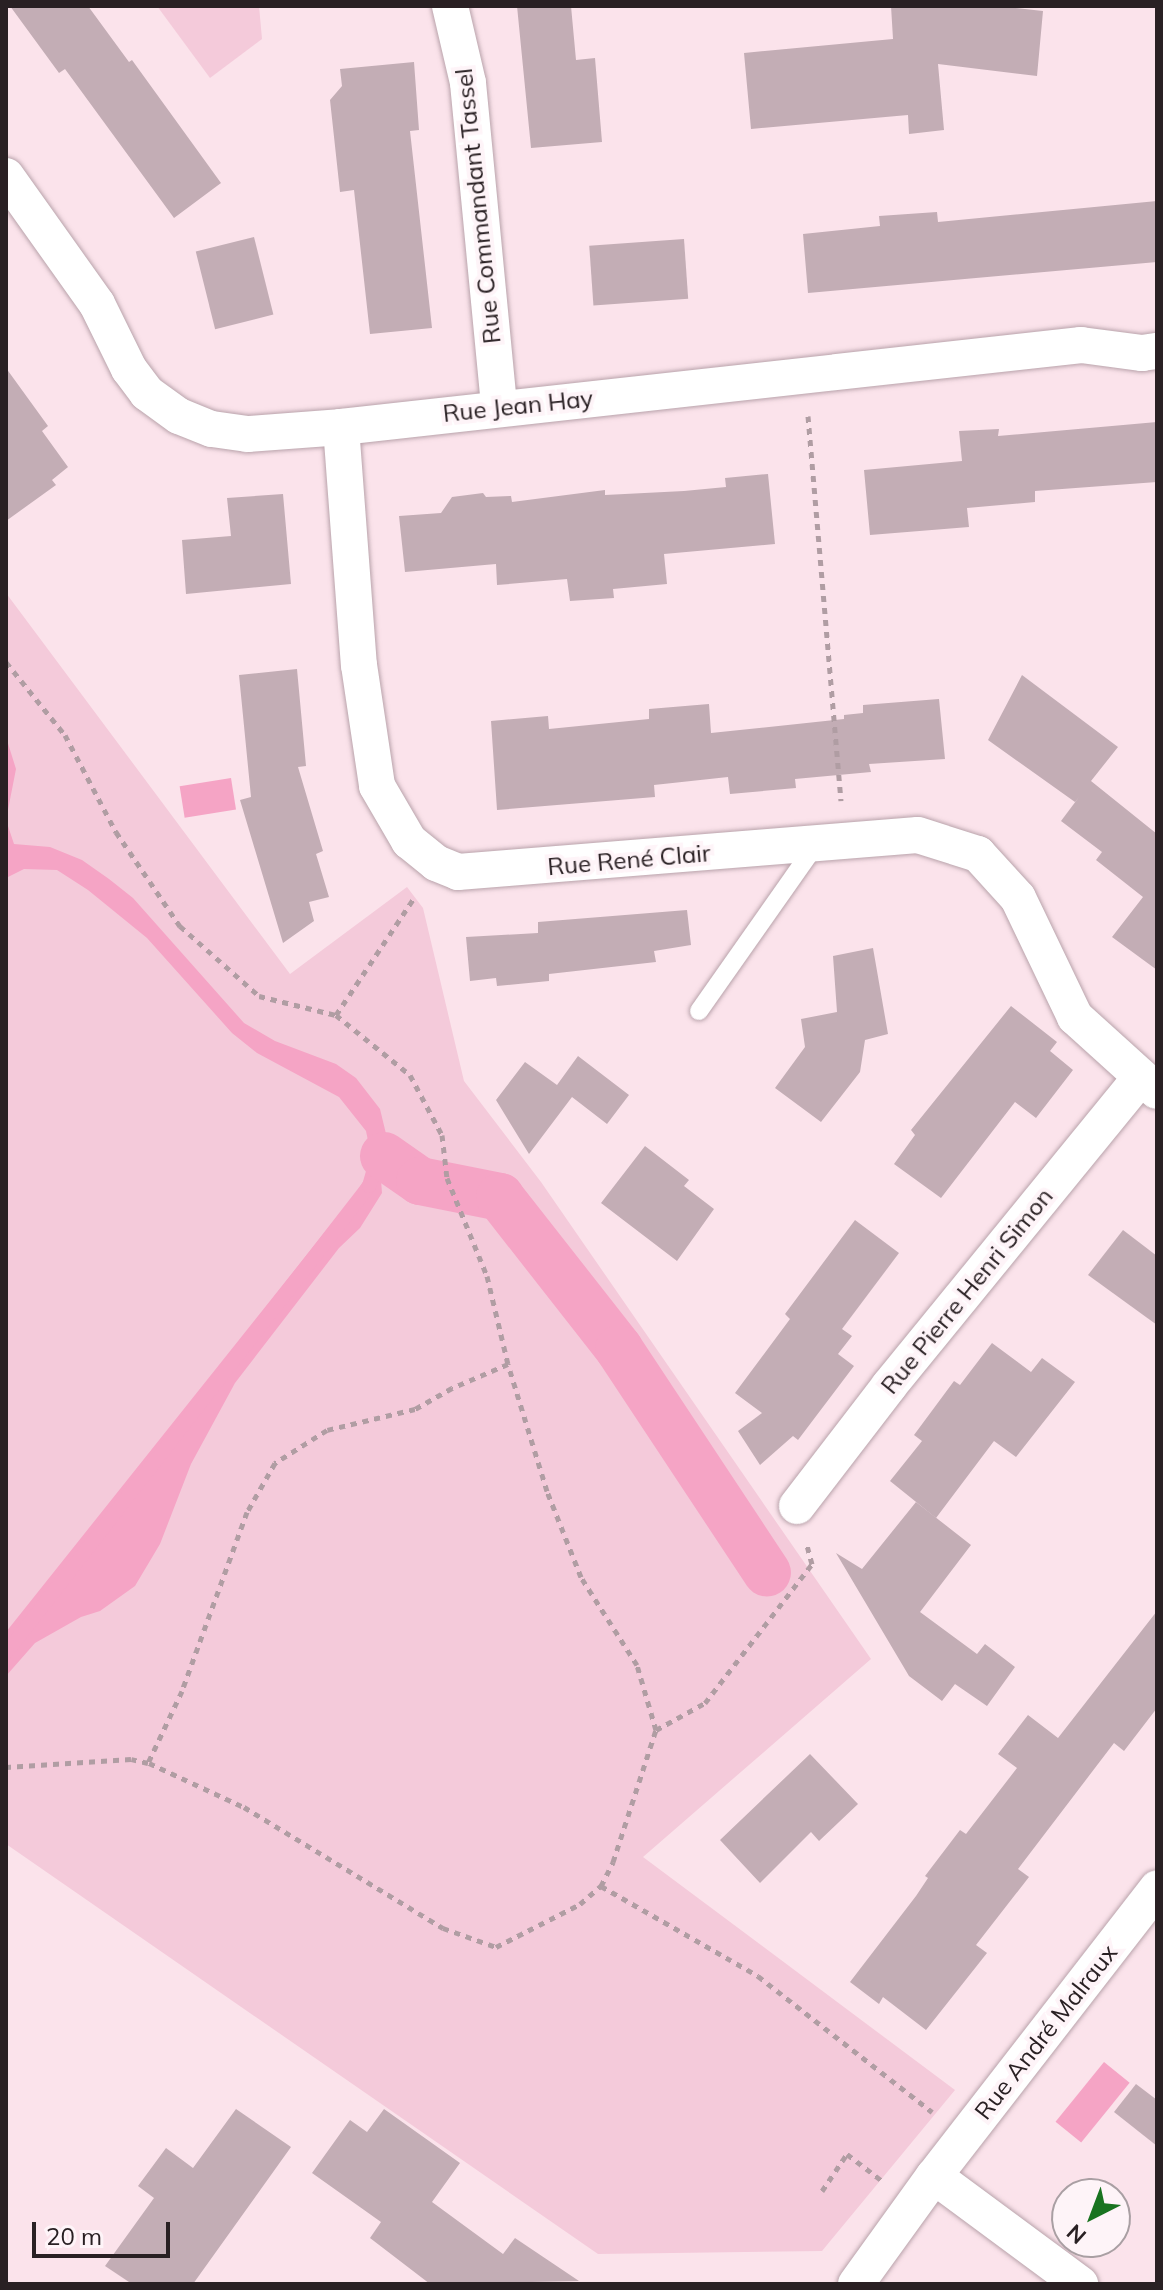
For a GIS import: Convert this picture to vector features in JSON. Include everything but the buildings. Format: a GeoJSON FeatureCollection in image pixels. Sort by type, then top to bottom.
{"type":"FeatureCollection","features":[{"type":"Feature","properties":{"kind":"street","name":"Rue Commandant Tassel"},"geometry":{"type":"LineString","coordinates":[[450,6],[468,83],[499,407]]}},
{"type":"Feature","properties":{"kind":"street","name":"Rue Jean Hay"},"geometry":{"type":"LineString","coordinates":[[6,176],[97,304],[129,369],[147,393],[179,416],[212,429],[248,434],[341,427],[499,407],[1081,345],[1142,353],[1157,351]]}},
{"type":"Feature","properties":{"kind":"street"},"geometry":{"type":"LineString","coordinates":[[341,427],[359,665],[377,786],[409,841],[436,863]]}},
{"type":"Feature","properties":{"kind":"street","name":"Rue René Clair"},"geometry":{"type":"LineString","coordinates":[[436,863],[458,872],[918,835],[978,854],[1018,898],[1075,1017],[1148,1084]]}},
{"type":"Feature","properties":{"kind":"street","name":"Rue Pierre Henri Simon"},"geometry":{"type":"LineString","coordinates":[[797,1506],[889,1386],[1148,1084]]}},
{"type":"Feature","properties":{"kind":"street","name":"Rue André Malraux"},"geometry":{"type":"LineString","coordinates":[[856,2284],[964,2137],[1157,1888]]}},
{"type":"Feature","properties":{"kind":"street"},"geometry":{"type":"LineString","coordinates":[[924,2190],[1080,2284]]}},
{"type":"Feature","properties":{"kind":"lane"},"geometry":{"type":"LineString","coordinates":[[699,1011],[831,842]]}},
{"type":"Feature","properties":{"kind":"path"},"geometry":{"type":"LineString","coordinates":[[805,375],[831,842]]}},
{"type":"Feature","properties":{"kind":"path"},"geometry":{"type":"LineString","coordinates":[[6,662],[65,735],[116,832],[180,926],[259,996],[336,1015],[410,1075],[442,1135],[447,1178],[487,1276],[508,1364],[547,1491],[581,1577],[637,1665],[656,1730],[613,1862],[601,1886],[580,1904],[496,1947],[443,1928],[244,1807],[148,1763],[131,1759],[6,1767]]}},
{"type":"Feature","properties":{"kind":"path"},"geometry":{"type":"LineString","coordinates":[[336,1015],[436,863]]}},
{"type":"Feature","properties":{"kind":"path"},"geometry":{"type":"LineString","coordinates":[[148,1763],[182,1691],[247,1512],[275,1463],[327,1430],[415,1409],[452,1388],[508,1364]]}},
{"type":"Feature","properties":{"kind":"path"},"geometry":{"type":"LineString","coordinates":[[656,1730],[705,1703],[812,1564],[797,1506]]}},
{"type":"Feature","properties":{"kind":"path"},"geometry":{"type":"LineString","coordinates":[[601,1886],[758,1976],[964,2137]]}},
{"type":"Feature","properties":{"kind":"path"},"geometry":{"type":"LineString","coordinates":[[822,2191],[847,2154],[924,2190]]}},
{"type":"Feature","properties":{"kind":"shaded area"},"geometry":{"type":"Polygon","coordinates":[[[157,6],[259,6],[262,39],[210,78],[157,6]]]}},
{"type":"Feature","properties":{"kind":"shaded area"},"geometry":{"type":"Polygon","coordinates":[[[6,593],[290,974],[407,887],[423,908],[464,1081],[541,1182],[871,1659],[643,1857],[955,2090],[822,2251],[598,2254],[6,1844],[6,593]]]}},
{"type":"Feature","properties":{"kind":"shaded area"},"geometry":{"type":"Polygon","coordinates":[[[6,737],[16,769],[6,820],[6,737]]]}},
{"type":"Feature","properties":{"kind":"shaded area"},"geometry":{"type":"Polygon","coordinates":[[[231,778],[236,810],[185,818],[180,786],[231,778]]]}},
{"type":"Feature","properties":{"kind":"shaded area"},"geometry":{"type":"Polygon","coordinates":[[[6,820],[14,844],[50,847],[82,860],[133,898],[244,1023],[275,1041],[336,1064],[356,1078],[380,1109],[388,1142],[380,1166],[382,1193],[360,1228],[339,1248],[235,1383],[191,1464],[160,1544],[135,1586],[100,1611],[81,1617],[35,1643],[6,1676],[6,1632],[356,1193],[371,1169],[372,1160],[366,1131],[339,1097],[257,1053],[232,1033],[147,938],[88,890],[57,870],[24,869],[6,878],[6,820]]]}},
{"type":"Feature","properties":{"kind":"shaded area"},"geometry":{"type":"Polygon","coordinates":[[[1104,2062],[1130,2083],[1081,2143],[1056,2122],[1104,2062]]]}},
{"type":"Feature","properties":{"kind":"waterway"},"geometry":{"type":"LineString","coordinates":[[384,1156],[420,1181],[500,1197],[619,1349],[767,1573]]}},
{"type":"Feature","properties":{"kind":"waterway"},"geometry":{"type":"LineString","coordinates":[[6,1653],[369,1186],[373,1172]]}}]}
